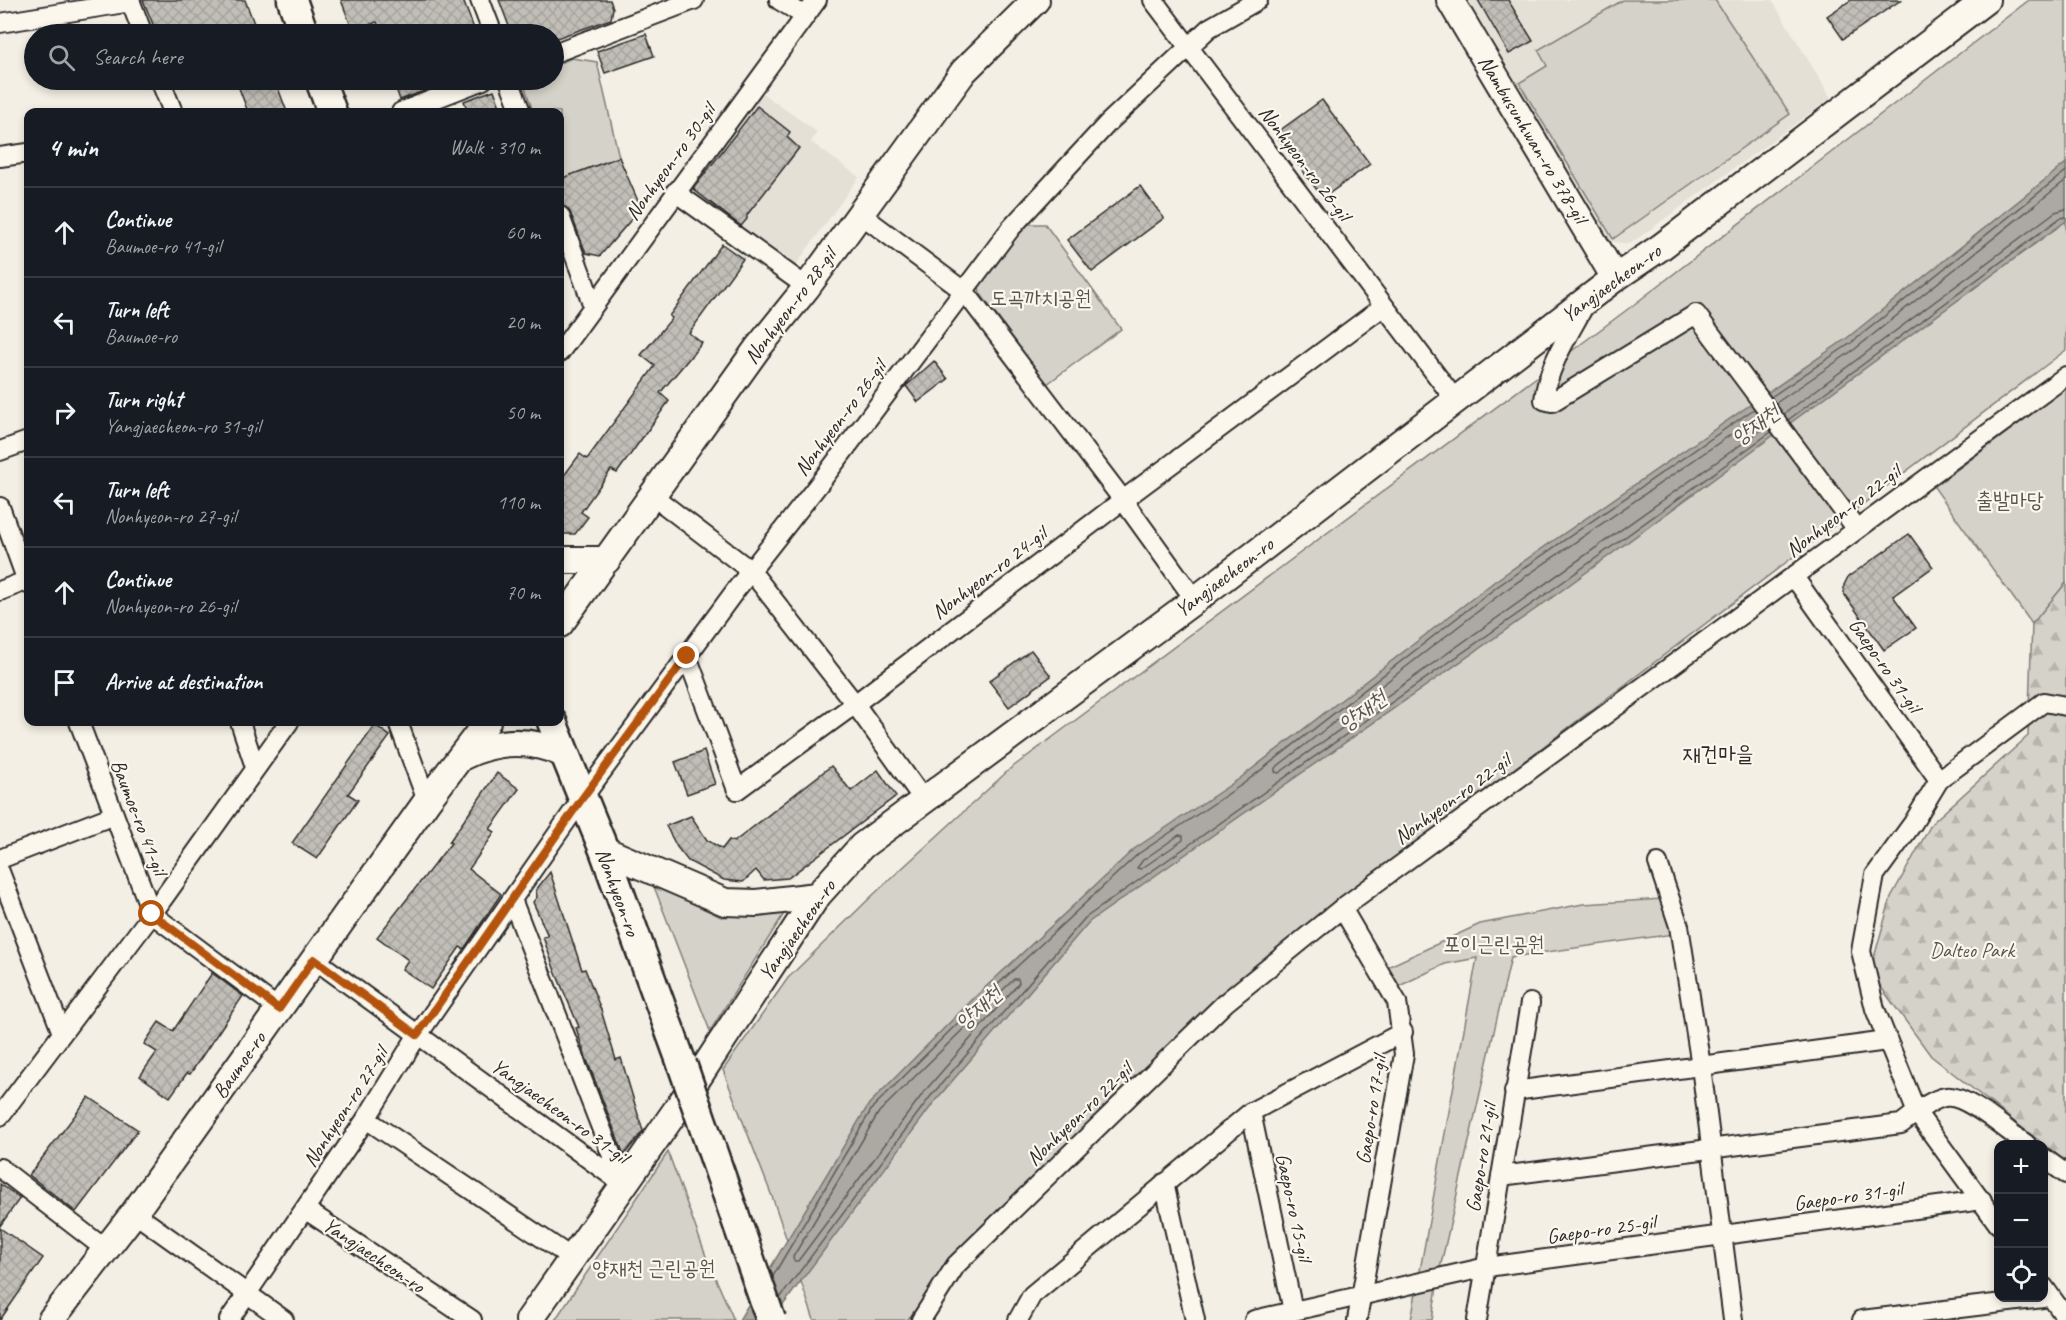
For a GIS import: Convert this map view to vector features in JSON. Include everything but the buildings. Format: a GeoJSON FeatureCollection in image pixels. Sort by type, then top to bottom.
{"type":"FeatureCollection","features":[{"type":"Feature","properties":{"kind":"main road"},"geometry":{"type":"LineString","coordinates":[[292,0],[300,24]]}},
{"type":"Feature","properties":{"kind":"main road"},"geometry":{"type":"LineString","coordinates":[[324,90],[330,108]]}},
{"type":"Feature","properties":{"kind":"main road","name":"Nonhyeon-ro"},"geometry":{"type":"LineString","coordinates":[[554,726],[581,800],[604,850],[682,1064],[771,1320]]}},
{"type":"Feature","properties":{"kind":"street"},"geometry":{"type":"LineString","coordinates":[[480,0],[489,24]]}},
{"type":"Feature","properties":{"kind":"street"},"geometry":{"type":"LineString","coordinates":[[564,49],[694,0]]}},
{"type":"Feature","properties":{"kind":"street"},"geometry":{"type":"LineString","coordinates":[[779,0],[805,16]]}},
{"type":"Feature","properties":{"kind":"street","name":"Nonhyeon-ro 30-gil"},"geometry":{"type":"LineString","coordinates":[[564,346],[817,0]]}},
{"type":"Feature","properties":{"kind":"street","name":"Nonhyeon-ro 28-gil"},"geometry":{"type":"LineString","coordinates":[[564,618],[757,349],[807,287],[858,213],[964,71],[1036,0]]}},
{"type":"Feature","properties":{"kind":"street"},"geometry":{"type":"LineString","coordinates":[[1153,0],[1189,46]]}},
{"type":"Feature","properties":{"kind":"street","name":"Nonhyeon-ro 26-gil"},"geometry":{"type":"LineString","coordinates":[[581,800],[751,571],[1032,204],[1108,123],[1189,46],[1209,28],[1258,0]]}},
{"type":"Feature","properties":{"kind":"street","name":"Nambusunhwan-ro 378-gil"},"geometry":{"type":"LineString","coordinates":[[1450,0],[1615,278]]}},
{"type":"Feature","properties":{"kind":"street","name":"Yangjaecheon-ro"},"geometry":{"type":"LineString","coordinates":[[529,1320],[696,1081],[817,896],[862,846],[1195,600],[1615,278],[1661,248],[1986,0]]}},
{"type":"Feature","properties":{"kind":"street"},"geometry":{"type":"LineString","coordinates":[[0,22],[130,1],[139,24]]}},
{"type":"Feature","properties":{"kind":"street","name":"Nonhyeon-ro 26-gil"},"geometry":{"type":"LineString","coordinates":[[1189,46],[1456,400]]}},
{"type":"Feature","properties":{"kind":"street"},"geometry":{"type":"LineString","coordinates":[[164,90],[171,108]]}},
{"type":"Feature","properties":{"kind":"street"},"geometry":{"type":"LineString","coordinates":[[411,108],[457,90]]}},
{"type":"Feature","properties":{"kind":"street"},"geometry":{"type":"LineString","coordinates":[[513,90],[520,108]]}},
{"type":"Feature","properties":{"kind":"street"},"geometry":{"type":"LineString","coordinates":[[0,157],[24,154]]}},
{"type":"Feature","properties":{"kind":"street"},"geometry":{"type":"LineString","coordinates":[[675,192],[807,287]]}},
{"type":"Feature","properties":{"kind":"street"},"geometry":{"type":"LineString","coordinates":[[858,213],[965,292],[1123,500],[1195,600]]}},
{"type":"Feature","properties":{"kind":"street"},"geometry":{"type":"LineString","coordinates":[[564,227],[593,306]]}},
{"type":"Feature","properties":{"kind":"street","name":"Nonhyeon-ro 24-gil"},"geometry":{"type":"LineString","coordinates":[[687,656],[737,790],[855,704],[1123,500],[1384,306]]}},
{"type":"Feature","properties":{"kind":"street"},"geometry":{"type":"LineString","coordinates":[[1583,308],[1562,346],[1545,390],[1544,400],[1552,402],[1696,314],[1856,528]]}},
{"type":"Feature","properties":{"kind":"street","name":"Nonhyeon-ro 22-gil"},"geometry":{"type":"LineString","coordinates":[[921,1320],[956,1265],[1225,1003],[1342,908],[1794,577],[1856,528],[2066,376]]}},
{"type":"Feature","properties":{"kind":"street"},"geometry":{"type":"LineString","coordinates":[[0,451],[24,442]]}},
{"type":"Feature","properties":{"kind":"street"},"geometry":{"type":"LineString","coordinates":[[653,496],[751,571],[855,704],[923,800]]}},
{"type":"Feature","properties":{"kind":"street"},"geometry":{"type":"LineString","coordinates":[[0,507],[24,571]]}},
{"type":"Feature","properties":{"kind":"street"},"geometry":{"type":"LineString","coordinates":[[564,560],[606,560]]}},
{"type":"Feature","properties":{"kind":"street","name":"Gaepo-ro 31-gil"},"geometry":{"type":"LineString","coordinates":[[1794,577],[1939,780]]}},
{"type":"Feature","properties":{"kind":"street"},"geometry":{"type":"LineString","coordinates":[[0,591],[24,583]]}},
{"type":"Feature","properties":{"kind":"street"},"geometry":{"type":"LineString","coordinates":[[1994,1218],[1917,1113],[1875,1009],[1861,951],[1875,875],[1913,823],[1939,780],[2044,702],[2066,706]]}},
{"type":"Feature","properties":{"kind":"street","name":"Baumoe-ro 41-gil"},"geometry":{"type":"LineString","coordinates":[[81,726],[152,914]]}},
{"type":"Feature","properties":{"kind":"street"},"geometry":{"type":"LineString","coordinates":[[241,726],[255,767]]}},
{"type":"Feature","properties":{"kind":"street"},"geometry":{"type":"LineString","coordinates":[[0,1116],[152,914],[286,726]]}},
{"type":"Feature","properties":{"kind":"street"},"geometry":{"type":"LineString","coordinates":[[399,726],[427,801]]}},
{"type":"Feature","properties":{"kind":"street","name":"Baumoe-ro"},"geometry":{"type":"LineString","coordinates":[[51,1320],[134,1213],[427,801],[484,726]]}},
{"type":"Feature","properties":{"kind":"street"},"geometry":{"type":"LineString","coordinates":[[461,757],[478,748],[497,743],[527,742],[564,754]]}},
{"type":"Feature","properties":{"kind":"street","name":"Nonhyeon-ro 27-gil"},"geometry":{"type":"LineString","coordinates":[[229,1320],[306,1210],[366,1119],[417,1035],[513,902],[581,800]]}},
{"type":"Feature","properties":{"kind":"street"},"geometry":{"type":"LineString","coordinates":[[0,859],[114,815]]}},
{"type":"Feature","properties":{"kind":"street"},"geometry":{"type":"LineString","coordinates":[[604,850],[725,902],[756,903],[817,896]]}},
{"type":"Feature","properties":{"kind":"street"},"geometry":{"type":"LineString","coordinates":[[1658,863],[1679,926],[1701,1066],[1732,1320]]}},
{"type":"Feature","properties":{"kind":"street"},"geometry":{"type":"LineString","coordinates":[[0,872],[62,1034]]}},
{"type":"Feature","properties":{"kind":"street","name":"Yangjaecheon-ro 31-gil"},"geometry":{"type":"LineString","coordinates":[[513,902],[623,1184]]}},
{"type":"Feature","properties":{"kind":"street","name":"Gaepo-ro 17-gil"},"geometry":{"type":"LineString","coordinates":[[1342,908],[1398,1002],[1404,1054],[1357,1320]]}},
{"type":"Feature","properties":{"kind":"street"},"geometry":{"type":"LineString","coordinates":[[152,914],[279,1009]]}},
{"type":"Feature","properties":{"kind":"street","name":"Yangjaecheon-ro 31-gil"},"geometry":{"type":"LineString","coordinates":[[314,959],[623,1184]]}},
{"type":"Feature","properties":{"kind":"street","name":"Gaepo-ro 21-gil"},"geometry":{"type":"LineString","coordinates":[[1477,1320],[1530,1003]]}},
{"type":"Feature","properties":{"kind":"street"},"geometry":{"type":"LineString","coordinates":[[1018,1320],[1032,1295],[1251,1112],[1402,1032]]}},
{"type":"Feature","properties":{"kind":"street"},"geometry":{"type":"LineString","coordinates":[[1514,1091],[1887,1041]]}},
{"type":"Feature","properties":{"kind":"street"},"geometry":{"type":"LineString","coordinates":[[1501,1176],[1900,1124],[1930,1103],[1947,1096],[1965,1100],[2020,1140]]}},
{"type":"Feature","properties":{"kind":"street","name":"Gaepo-ro 15-gil"},"geometry":{"type":"LineString","coordinates":[[1251,1112],[1293,1311]]}},
{"type":"Feature","properties":{"kind":"street"},"geometry":{"type":"LineString","coordinates":[[366,1119],[572,1258]]}},
{"type":"Feature","properties":{"kind":"street"},"geometry":{"type":"LineString","coordinates":[[2048,1161],[2066,1174]]}},
{"type":"Feature","properties":{"kind":"street"},"geometry":{"type":"LineString","coordinates":[[0,1168],[105,1250]]}},
{"type":"Feature","properties":{"kind":"street"},"geometry":{"type":"LineString","coordinates":[[1164,1183],[1195,1320]]}},
{"type":"Feature","properties":{"kind":"street","name":"Gaepo-ro 31-gil"},"geometry":{"type":"LineString","coordinates":[[1722,1236],[1982,1200]]}},
{"type":"Feature","properties":{"kind":"street","name":"Yangjaecheon-ro"},"geometry":{"type":"LineString","coordinates":[[306,1210],[471,1320]]}},
{"type":"Feature","properties":{"kind":"street"},"geometry":{"type":"LineString","coordinates":[[134,1213],[247,1296],[284,1320]]}},
{"type":"Feature","properties":{"kind":"street","name":"Gaepo-ro 25-gil"},"geometry":{"type":"LineString","coordinates":[[1361,1297],[1487,1267],[1722,1236]]}},
{"type":"Feature","properties":{"kind":"street"},"geometry":{"type":"LineString","coordinates":[[1254,1320],[1361,1297]]}},
{"type":"Feature","properties":{"kind":"street"},"geometry":{"type":"LineString","coordinates":[[2048,1298],[2066,1318]]}},
{"type":"Feature","properties":{"kind":"street"},"geometry":{"type":"LineString","coordinates":[[1862,1320],[1994,1302]]}},
{"type":"Feature","properties":{"kind":"shaded area"},"geometry":{"type":"Polygon","coordinates":[[[1461,0],[1772,0],[1831,98],[1630,244],[1598,240],[1461,0]]]}},
{"type":"Feature","properties":{"kind":"shaded area"},"geometry":{"type":"Polygon","coordinates":[[[758,90],[817,132],[811,142],[859,177],[793,269],[684,192],[758,90]]]}},
{"type":"Feature","properties":{"kind":"green space"},"geometry":{"type":"Polygon","coordinates":[[[1623,0],[1715,0],[1790,114],[1613,239],[1519,83],[1547,66],[1538,50],[1623,0]]]}},
{"type":"Feature","properties":{"kind":"green space"},"geometry":{"type":"Polygon","coordinates":[[[2029,0],[2066,0],[2066,350],[1498,781],[1240,981],[1048,1162],[907,1320],[814,1320],[773,1199],[723,1070],[788,978],[873,895],[1010,769],[1632,306],[2029,0]]]}},
{"type":"Feature","properties":{"kind":"green space"},"geometry":{"type":"Polygon","coordinates":[[[572,58],[597,62],[619,157],[564,178],[564,108],[532,108],[526,90],[564,90],[564,61],[572,58]]]}},
{"type":"Feature","properties":{"kind":"green space","name":"도곡까치공원"},"geometry":{"type":"Polygon","coordinates":[[[1022,224],[1045,224],[1121,329],[1047,384],[980,293],[979,286],[1022,224]]]}},
{"type":"Feature","properties":{"kind":"green space","name":"출발마당"},"geometry":{"type":"Polygon","coordinates":[[[2066,388],[2066,583],[2032,624],[1934,487],[2066,388]]]}},
{"type":"Feature","properties":{"kind":"green space","name":"Dalteo Park"},"geometry":{"type":"Polygon","coordinates":[[[2066,583],[2066,1162],[2048,1148],[2048,1140],[2038,1140],[1931,1056],[1870,972],[1891,897],[1932,823],[2028,736],[2032,624],[2066,583]]]}},
{"type":"Feature","properties":{"kind":"green space"},"geometry":{"type":"Polygon","coordinates":[[[653,884],[721,917],[785,912],[710,1031],[653,884]]]}},
{"type":"Feature","properties":{"kind":"green space","name":"포이근린공원"},"geometry":{"type":"Polygon","coordinates":[[[1663,899],[1674,934],[1511,957],[1439,1273],[1432,1320],[1411,1320],[1477,958],[1445,964],[1395,988],[1381,970],[1480,924],[1583,904],[1663,899]]]}},
{"type":"Feature","properties":{"kind":"green space","name":"양재천 근린공원"},"geometry":{"type":"Polygon","coordinates":[[[668,1152],[707,1259],[734,1320],[555,1320],[668,1152]]]}},
{"type":"Feature","properties":{"kind":"water","name":"양재천"},"geometry":{"type":"Polygon","coordinates":[[[2066,163],[2066,221],[1550,599],[1089,922],[935,1101],[772,1320],[739,1320],[869,1104],[975,997],[1134,849],[1239,779],[1495,581],[1847,338],[2066,163]]]}},
{"type":"Feature","properties":{"kind":"district","name":"재건마을"},"geometry":{"type":"Point","coordinates":[1718,753]}},
{"type":"Feature","properties":{"kind":"route"},"geometry":{"type":"LineString","coordinates":[[152,914],[279,1009],[314,959],[417,1035],[513,902],[581,800],[687,656]]}}]}
